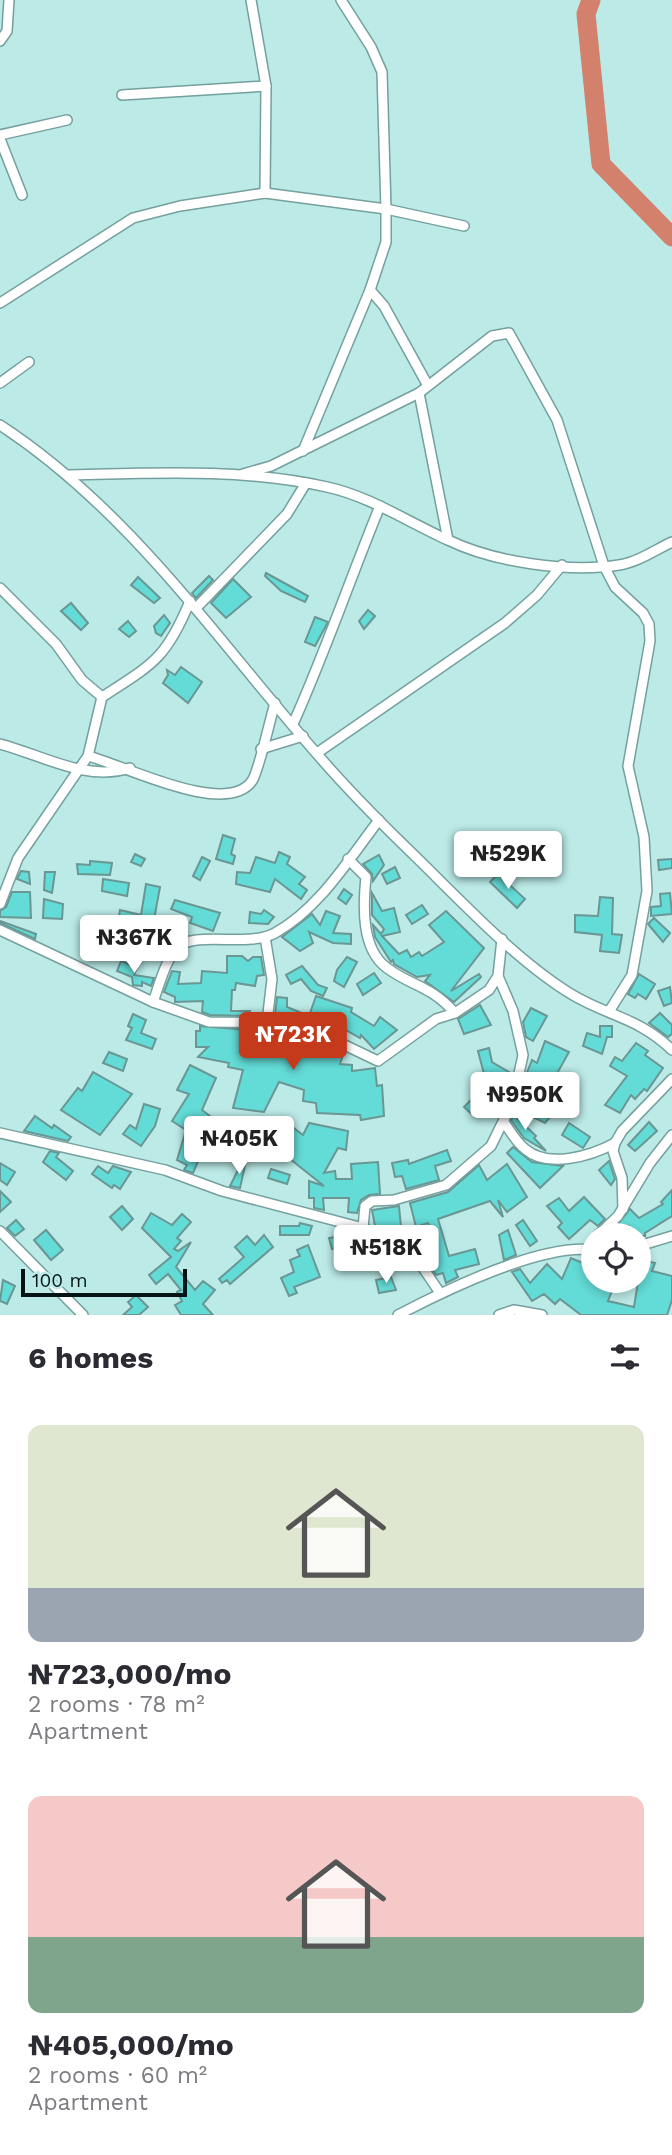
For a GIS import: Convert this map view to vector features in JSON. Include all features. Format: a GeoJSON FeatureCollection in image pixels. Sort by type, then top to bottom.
{"type":"FeatureCollection","features":[{"type":"Feature","properties":{"kind":"street"},"geometry":{"type":"LineString","coordinates":[[0,41],[4,40],[7,31],[9,0]]}},
{"type":"Feature","properties":{"kind":"street"},"geometry":{"type":"LineString","coordinates":[[251,0],[266,86],[265,193]]}},
{"type":"Feature","properties":{"kind":"street"},"geometry":{"type":"LineString","coordinates":[[303,451],[370,290],[386,242],[383,72],[371,47],[341,0]]}},
{"type":"Feature","properties":{"kind":"street"},"geometry":{"type":"LineString","coordinates":[[122,95],[266,86]]}},
{"type":"Feature","properties":{"kind":"street"},"geometry":{"type":"LineString","coordinates":[[22,195],[0,137],[66,120]]}},
{"type":"Feature","properties":{"kind":"street"},"geometry":{"type":"LineString","coordinates":[[0,303],[133,218],[180,205],[265,193],[386,209],[464,226]]}},
{"type":"Feature","properties":{"kind":"street"},"geometry":{"type":"LineString","coordinates":[[370,290],[384,306],[427,384]]}},
{"type":"Feature","properties":{"kind":"street"},"geometry":{"type":"LineString","coordinates":[[243,474],[271,466],[419,393],[427,384],[492,336],[509,333],[557,420],[604,566],[615,587],[643,613],[649,624],[650,641],[628,766],[644,837],[647,891],[632,975],[610,1010]]}},
{"type":"Feature","properties":{"kind":"street"},"geometry":{"type":"LineString","coordinates":[[0,383],[29,362]]}},
{"type":"Feature","properties":{"kind":"street"},"geometry":{"type":"LineString","coordinates":[[419,393],[448,540]]}},
{"type":"Feature","properties":{"kind":"street"},"geometry":{"type":"LineString","coordinates":[[0,425],[68,475],[131,537],[193,605],[317,753],[379,820],[502,939],[570,994],[610,1010],[648,1030],[672,1050]]}},
{"type":"Feature","properties":{"kind":"street"},"geometry":{"type":"LineString","coordinates":[[68,475],[243,474],[306,483],[330,488],[380,506],[448,540],[491,557],[562,565],[604,566],[633,562],[672,542]]}},
{"type":"Feature","properties":{"kind":"street"},"geometry":{"type":"LineString","coordinates":[[0,904],[18,858],[80,772],[88,756],[102,697],[157,662],[193,605],[288,514],[306,483]]}},
{"type":"Feature","properties":{"kind":"street"},"geometry":{"type":"LineString","coordinates":[[293,724],[322,661],[343,594],[380,506]]}},
{"type":"Feature","properties":{"kind":"street"},"geometry":{"type":"LineString","coordinates":[[317,753],[505,623],[537,595],[562,565]]}},
{"type":"Feature","properties":{"kind":"street"},"geometry":{"type":"LineString","coordinates":[[0,588],[56,644],[82,680],[102,697]]}},
{"type":"Feature","properties":{"kind":"street"},"geometry":{"type":"LineString","coordinates":[[88,756],[198,793],[226,795],[250,784],[257,773],[275,703]]}},
{"type":"Feature","properties":{"kind":"street"},"geometry":{"type":"LineString","coordinates":[[261,750],[303,736]]}},
{"type":"Feature","properties":{"kind":"street"},"geometry":{"type":"LineString","coordinates":[[0,744],[37,754],[80,772],[130,768]]}},
{"type":"Feature","properties":{"kind":"street"},"geometry":{"type":"LineString","coordinates":[[153,1002],[175,950],[186,942],[251,942],[265,937],[301,914],[379,820]]}},
{"type":"Feature","properties":{"kind":"street"},"geometry":{"type":"LineString","coordinates":[[348,859],[366,877],[365,899],[370,950],[387,968],[431,990],[455,1013]]}},
{"type":"Feature","properties":{"kind":"street"},"geometry":{"type":"LineString","coordinates":[[0,930],[153,1002],[209,1022],[267,1022],[309,1030],[378,1061],[436,1019],[455,1013],[489,990],[498,976],[502,939]]}},
{"type":"Feature","properties":{"kind":"street"},"geometry":{"type":"LineString","coordinates":[[265,937],[272,979],[267,1022]]}},
{"type":"Feature","properties":{"kind":"street"},"geometry":{"type":"LineString","coordinates":[[363,1228],[365,1206],[372,1201],[394,1200],[446,1185],[491,1146],[504,1122],[513,1101],[523,1055],[513,1011],[498,976]]}},
{"type":"Feature","properties":{"kind":"street"},"geometry":{"type":"LineString","coordinates":[[623,1209],[622,1178],[613,1151],[614,1143],[622,1130],[672,1080]]}},
{"type":"Feature","properties":{"kind":"street"},"geometry":{"type":"LineString","coordinates":[[504,1122],[518,1143],[537,1156],[579,1157],[594,1154],[614,1143]]}},
{"type":"Feature","properties":{"kind":"street"},"geometry":{"type":"LineString","coordinates":[[0,1133],[165,1170],[246,1198],[363,1228],[411,1250],[440,1293]]}},
{"type":"Feature","properties":{"kind":"street"},"geometry":{"type":"LineString","coordinates":[[610,1223],[623,1209],[650,1163],[672,1135]]}},
{"type":"Feature","properties":{"kind":"street"},"geometry":{"type":"LineString","coordinates":[[0,1231],[83,1315]]}},
{"type":"Feature","properties":{"kind":"street"},"geometry":{"type":"LineString","coordinates":[[651,1242],[672,1236]]}},
{"type":"Feature","properties":{"kind":"street"},"geometry":{"type":"LineString","coordinates":[[0,1244],[11,1241]]}},
{"type":"Feature","properties":{"kind":"street"},"geometry":{"type":"LineString","coordinates":[[398,1315],[440,1293],[532,1259],[581,1248]]}},
{"type":"Feature","properties":{"kind":"street"},"geometry":{"type":"LineString","coordinates":[[499,1315],[514,1310],[542,1315]]}},
{"type":"Feature","properties":{"kind":"building"},"geometry":{"type":"Polygon","coordinates":[[[266,573],[308,596],[305,602],[281,591],[265,576],[266,573]]]}},
{"type":"Feature","properties":{"kind":"building"},"geometry":{"type":"Polygon","coordinates":[[[209,576],[213,580],[196,598],[192,593],[209,576]]]}},
{"type":"Feature","properties":{"kind":"building"},"geometry":{"type":"Polygon","coordinates":[[[138,577],[160,598],[154,603],[131,585],[138,577]]]}},
{"type":"Feature","properties":{"kind":"building"},"geometry":{"type":"Polygon","coordinates":[[[233,579],[251,597],[226,618],[211,603],[233,579]]]}},
{"type":"Feature","properties":{"kind":"building"},"geometry":{"type":"Polygon","coordinates":[[[71,603],[88,623],[81,630],[61,611],[71,603]]]}},
{"type":"Feature","properties":{"kind":"building"},"geometry":{"type":"Polygon","coordinates":[[[368,610],[375,616],[364,629],[359,621],[368,610]]]}},
{"type":"Feature","properties":{"kind":"building"},"geometry":{"type":"Polygon","coordinates":[[[164,615],[170,623],[161,636],[156,633],[154,626],[164,615]]]}},
{"type":"Feature","properties":{"kind":"building"},"geometry":{"type":"Polygon","coordinates":[[[315,617],[328,622],[315,646],[305,642],[315,617]]]}},
{"type":"Feature","properties":{"kind":"building"},"geometry":{"type":"Polygon","coordinates":[[[128,621],[136,631],[129,637],[119,629],[128,621]]]}},
{"type":"Feature","properties":{"kind":"building"},"geometry":{"type":"Polygon","coordinates":[[[181,667],[202,682],[188,703],[163,683],[168,675],[167,670],[175,675],[181,667]]]}},
{"type":"Feature","properties":{"kind":"building"},"geometry":{"type":"Polygon","coordinates":[[[223,835],[235,839],[231,854],[235,856],[233,864],[216,859],[223,835]]]}},
{"type":"Feature","properties":{"kind":"building"},"geometry":{"type":"Polygon","coordinates":[[[279,852],[290,857],[287,864],[305,877],[299,884],[307,890],[301,899],[275,879],[270,892],[236,884],[237,872],[250,873],[256,857],[275,863],[279,852]]]}},
{"type":"Feature","properties":{"kind":"building"},"geometry":{"type":"Polygon","coordinates":[[[135,854],[145,859],[141,866],[131,862],[135,854]]]}},
{"type":"Feature","properties":{"kind":"building"},"geometry":{"type":"Polygon","coordinates":[[[379,855],[384,865],[373,881],[372,874],[363,864],[379,855]]]}},
{"type":"Feature","properties":{"kind":"building"},"geometry":{"type":"Polygon","coordinates":[[[202,857],[210,861],[200,880],[193,876],[202,857]]]}},
{"type":"Feature","properties":{"kind":"building"},"geometry":{"type":"Polygon","coordinates":[[[672,859],[672,868],[659,870],[658,860],[672,859]]]}},
{"type":"Feature","properties":{"kind":"building"},"geometry":{"type":"Polygon","coordinates":[[[90,861],[112,863],[110,875],[78,874],[77,864],[90,865],[90,861]]]}},
{"type":"Feature","properties":{"kind":"building"},"geometry":{"type":"Polygon","coordinates":[[[395,867],[400,878],[387,884],[382,874],[395,867]]]}},
{"type":"Feature","properties":{"kind":"building"},"geometry":{"type":"Polygon","coordinates":[[[21,871],[29,872],[30,884],[17,879],[21,871]]]}},
{"type":"Feature","properties":{"kind":"building"},"geometry":{"type":"Polygon","coordinates":[[[45,872],[55,872],[52,893],[44,890],[45,872]]]}},
{"type":"Feature","properties":{"kind":"building"},"geometry":{"type":"Polygon","coordinates":[[[498,874],[525,899],[517,908],[490,882],[498,874]]]}},
{"type":"Feature","properties":{"kind":"building"},"geometry":{"type":"Polygon","coordinates":[[[103,879],[129,883],[127,896],[102,891],[103,879]]]}},
{"type":"Feature","properties":{"kind":"building"},"geometry":{"type":"Polygon","coordinates":[[[146,884],[160,887],[148,953],[118,942],[107,941],[109,926],[117,927],[120,910],[141,915],[146,884]]]}},
{"type":"Feature","properties":{"kind":"building"},"geometry":{"type":"Polygon","coordinates":[[[344,889],[352,895],[346,904],[338,898],[344,889]]]}},
{"type":"Feature","properties":{"kind":"building"},"geometry":{"type":"Polygon","coordinates":[[[12,892],[30,892],[31,918],[0,917],[0,911],[6,907],[12,892]]]}},
{"type":"Feature","properties":{"kind":"building"},"geometry":{"type":"Polygon","coordinates":[[[372,893],[382,911],[394,908],[400,932],[382,936],[399,954],[407,950],[411,957],[419,952],[422,956],[444,942],[429,925],[446,911],[484,948],[451,991],[479,974],[481,977],[454,1002],[425,981],[430,975],[417,977],[394,964],[393,960],[391,962],[375,937],[373,925],[381,934],[384,929],[372,915],[372,893]]]}},
{"type":"Feature","properties":{"kind":"building"},"geometry":{"type":"Polygon","coordinates":[[[670,893],[672,914],[651,916],[651,907],[661,906],[660,894],[670,893]]]}},
{"type":"Feature","properties":{"kind":"building"},"geometry":{"type":"Polygon","coordinates":[[[600,897],[613,898],[612,934],[622,935],[619,953],[600,951],[602,935],[575,932],[575,915],[598,916],[600,897]]]}},
{"type":"Feature","properties":{"kind":"building"},"geometry":{"type":"Polygon","coordinates":[[[44,899],[63,904],[62,919],[43,918],[44,899]]]}},
{"type":"Feature","properties":{"kind":"building"},"geometry":{"type":"Polygon","coordinates":[[[175,900],[220,913],[213,931],[190,923],[192,917],[171,909],[175,900]]]}},
{"type":"Feature","properties":{"kind":"building"},"geometry":{"type":"Polygon","coordinates":[[[422,905],[428,914],[412,924],[406,915],[422,905]]]}},
{"type":"Feature","properties":{"kind":"building"},"geometry":{"type":"Polygon","coordinates":[[[264,910],[274,917],[268,924],[249,923],[250,912],[261,914],[264,910]]]}},
{"type":"Feature","properties":{"kind":"building"},"geometry":{"type":"Polygon","coordinates":[[[326,911],[340,916],[333,933],[351,934],[351,944],[333,943],[309,932],[313,943],[300,951],[282,937],[312,914],[320,925],[326,911]]]}},
{"type":"Feature","properties":{"kind":"building"},"geometry":{"type":"Polygon","coordinates":[[[654,918],[670,933],[663,942],[648,924],[654,918]]]}},
{"type":"Feature","properties":{"kind":"building"},"geometry":{"type":"Polygon","coordinates":[[[0,923],[36,934],[35,939],[0,923]]]}},
{"type":"Feature","properties":{"kind":"building"},"geometry":{"type":"Polygon","coordinates":[[[227,956],[242,956],[248,961],[253,957],[261,957],[264,975],[257,976],[255,986],[236,983],[235,990],[232,990],[231,1011],[250,1011],[249,1016],[210,1015],[202,1012],[203,1001],[175,1002],[175,997],[164,992],[172,971],[180,972],[178,984],[201,983],[202,971],[227,973],[227,956]]]}},
{"type":"Feature","properties":{"kind":"building"},"geometry":{"type":"Polygon","coordinates":[[[347,957],[357,962],[344,987],[334,981],[337,970],[347,957]]]}},
{"type":"Feature","properties":{"kind":"building"},"geometry":{"type":"Polygon","coordinates":[[[121,961],[137,968],[134,975],[154,978],[151,986],[142,982],[142,986],[133,985],[132,977],[117,971],[121,961]]]}},
{"type":"Feature","properties":{"kind":"building"},"geometry":{"type":"Polygon","coordinates":[[[302,966],[318,985],[327,988],[323,996],[311,991],[301,979],[291,984],[286,975],[302,966]]]}},
{"type":"Feature","properties":{"kind":"building"},"geometry":{"type":"Polygon","coordinates":[[[374,973],[381,983],[363,995],[357,984],[374,973]]]}},
{"type":"Feature","properties":{"kind":"building"},"geometry":{"type":"Polygon","coordinates":[[[639,974],[655,984],[646,999],[638,994],[635,998],[628,994],[639,974]]]}},
{"type":"Feature","properties":{"kind":"building"},"geometry":{"type":"Polygon","coordinates":[[[670,987],[672,1003],[664,1006],[658,991],[670,987]]]}},
{"type":"Feature","properties":{"kind":"building"},"geometry":{"type":"Polygon","coordinates":[[[316,996],[352,1008],[351,1012],[374,1026],[380,1017],[397,1030],[374,1049],[361,1035],[360,1038],[342,1028],[339,1035],[288,1016],[275,1016],[277,997],[287,998],[287,1007],[309,1016],[316,996]]]}},
{"type":"Feature","properties":{"kind":"building"},"geometry":{"type":"Polygon","coordinates":[[[480,1005],[491,1025],[464,1034],[458,1019],[480,1005]]]}},
{"type":"Feature","properties":{"kind":"building"},"geometry":{"type":"Polygon","coordinates":[[[531,1008],[547,1016],[533,1041],[526,1037],[523,1022],[531,1008]]]}},
{"type":"Feature","properties":{"kind":"building"},"geometry":{"type":"Polygon","coordinates":[[[660,1013],[672,1025],[672,1034],[668,1037],[649,1023],[660,1013]]]}},
{"type":"Feature","properties":{"kind":"building"},"geometry":{"type":"Polygon","coordinates":[[[133,1014],[146,1020],[141,1033],[156,1039],[152,1049],[126,1040],[132,1028],[128,1026],[133,1014]]]}},
{"type":"Feature","properties":{"kind":"building"},"geometry":{"type":"Polygon","coordinates":[[[200,1026],[247,1030],[246,1040],[277,1039],[280,1030],[285,1030],[344,1052],[340,1064],[352,1065],[352,1071],[375,1068],[377,1086],[382,1085],[384,1116],[361,1120],[360,1115],[317,1113],[316,1103],[303,1101],[304,1090],[279,1082],[264,1112],[233,1108],[243,1070],[228,1067],[229,1063],[198,1057],[208,1047],[196,1047],[196,1031],[200,1031],[200,1026]]]}},
{"type":"Feature","properties":{"kind":"building"},"geometry":{"type":"Polygon","coordinates":[[[600,1026],[612,1026],[612,1037],[607,1037],[602,1054],[583,1046],[587,1033],[600,1037],[600,1026]]]}},
{"type":"Feature","properties":{"kind":"building"},"geometry":{"type":"Polygon","coordinates":[[[545,1041],[569,1052],[549,1088],[526,1075],[532,1060],[537,1063],[545,1041]]]}},
{"type":"Feature","properties":{"kind":"building"},"geometry":{"type":"Polygon","coordinates":[[[636,1043],[648,1051],[645,1055],[663,1068],[647,1091],[644,1089],[635,1099],[631,1095],[620,1113],[605,1105],[627,1076],[610,1066],[615,1057],[622,1061],[636,1043]]]}},
{"type":"Feature","properties":{"kind":"building"},"geometry":{"type":"Polygon","coordinates":[[[489,1048],[492,1062],[509,1072],[502,1084],[484,1074],[478,1051],[489,1048]]]}},
{"type":"Feature","properties":{"kind":"building"},"geometry":{"type":"Polygon","coordinates":[[[109,1052],[127,1059],[123,1071],[103,1063],[109,1052]]]}},
{"type":"Feature","properties":{"kind":"building"},"geometry":{"type":"Polygon","coordinates":[[[190,1065],[216,1078],[202,1110],[210,1116],[197,1138],[207,1140],[193,1173],[184,1170],[187,1165],[177,1160],[186,1130],[172,1121],[189,1094],[177,1090],[190,1065]]]}},
{"type":"Feature","properties":{"kind":"building"},"geometry":{"type":"Polygon","coordinates":[[[93,1072],[132,1094],[100,1135],[61,1110],[78,1088],[82,1091],[93,1072]]]}},
{"type":"Feature","properties":{"kind":"building"},"geometry":{"type":"Polygon","coordinates":[[[544,1090],[562,1103],[545,1123],[527,1114],[544,1090]]]}},
{"type":"Feature","properties":{"kind":"building"},"geometry":{"type":"Polygon","coordinates":[[[471,1100],[482,1110],[475,1117],[464,1107],[471,1100]]]}},
{"type":"Feature","properties":{"kind":"building"},"geometry":{"type":"Polygon","coordinates":[[[144,1104],[160,1109],[155,1126],[141,1146],[123,1134],[130,1125],[136,1129],[144,1104]]]}},
{"type":"Feature","properties":{"kind":"building"},"geometry":{"type":"Polygon","coordinates":[[[514,1115],[536,1136],[534,1138],[546,1151],[524,1138],[511,1120],[514,1115]]]}},
{"type":"Feature","properties":{"kind":"building"},"geometry":{"type":"Polygon","coordinates":[[[35,1116],[71,1137],[68,1141],[24,1131],[35,1116]]]}},
{"type":"Feature","properties":{"kind":"building"},"geometry":{"type":"Polygon","coordinates":[[[286,1122],[303,1135],[309,1123],[348,1131],[346,1150],[338,1148],[324,1173],[335,1171],[336,1179],[352,1179],[351,1164],[378,1162],[380,1194],[369,1195],[361,1200],[357,1213],[348,1212],[349,1198],[323,1198],[324,1210],[314,1208],[314,1198],[309,1198],[309,1181],[324,1186],[270,1143],[286,1122]]]}},
{"type":"Feature","properties":{"kind":"building"},"geometry":{"type":"Polygon","coordinates":[[[649,1122],[657,1131],[635,1151],[628,1145],[649,1122]]]}},
{"type":"Feature","properties":{"kind":"building"},"geometry":{"type":"Polygon","coordinates":[[[569,1123],[590,1137],[583,1148],[562,1135],[569,1123]]]}},
{"type":"Feature","properties":{"kind":"building"},"geometry":{"type":"Polygon","coordinates":[[[229,1128],[239,1132],[237,1135],[252,1139],[242,1160],[219,1150],[229,1128]]]}},
{"type":"Feature","properties":{"kind":"building"},"geometry":{"type":"Polygon","coordinates":[[[513,1147],[532,1162],[563,1166],[540,1188],[507,1153],[513,1147]]]}},
{"type":"Feature","properties":{"kind":"building"},"geometry":{"type":"Polygon","coordinates":[[[447,1150],[451,1161],[435,1166],[439,1180],[406,1189],[402,1176],[395,1177],[392,1163],[408,1160],[409,1164],[447,1150]]]}},
{"type":"Feature","properties":{"kind":"building"},"geometry":{"type":"Polygon","coordinates":[[[50,1151],[59,1153],[56,1157],[73,1171],[66,1180],[43,1162],[50,1151]]]}},
{"type":"Feature","properties":{"kind":"building"},"geometry":{"type":"Polygon","coordinates":[[[243,1160],[246,1161],[240,1188],[230,1186],[243,1160]]]}},
{"type":"Feature","properties":{"kind":"building"},"geometry":{"type":"Polygon","coordinates":[[[609,1161],[615,1179],[611,1185],[599,1170],[609,1161]]]}},
{"type":"Feature","properties":{"kind":"building"},"geometry":{"type":"Polygon","coordinates":[[[0,1163],[15,1172],[7,1185],[0,1180],[0,1163]]]}},
{"type":"Feature","properties":{"kind":"building"},"geometry":{"type":"Polygon","coordinates":[[[507,1164],[527,1197],[507,1212],[498,1200],[503,1217],[490,1201],[438,1219],[449,1256],[475,1249],[479,1264],[455,1270],[458,1277],[446,1283],[443,1273],[436,1275],[424,1256],[424,1251],[436,1249],[428,1223],[416,1227],[410,1203],[448,1192],[479,1165],[487,1180],[507,1164]]]}},
{"type":"Feature","properties":{"kind":"building"},"geometry":{"type":"Polygon","coordinates":[[[98,1166],[108,1173],[113,1166],[131,1172],[120,1189],[114,1185],[112,1188],[92,1174],[98,1166]]]}},
{"type":"Feature","properties":{"kind":"building"},"geometry":{"type":"Polygon","coordinates":[[[271,1169],[290,1175],[287,1184],[268,1178],[271,1169]]]}},
{"type":"Feature","properties":{"kind":"building"},"geometry":{"type":"Polygon","coordinates":[[[672,1190],[672,1216],[651,1229],[651,1223],[619,1223],[630,1209],[639,1218],[663,1204],[661,1202],[672,1190]]]}},
{"type":"Feature","properties":{"kind":"building"},"geometry":{"type":"Polygon","coordinates":[[[0,1191],[11,1202],[0,1212],[0,1191]]]}},
{"type":"Feature","properties":{"kind":"building"},"geometry":{"type":"Polygon","coordinates":[[[584,1197],[605,1219],[601,1223],[590,1220],[581,1223],[581,1228],[569,1239],[558,1227],[562,1223],[547,1206],[559,1198],[569,1211],[584,1197]]]}},
{"type":"Feature","properties":{"kind":"building"},"geometry":{"type":"Polygon","coordinates":[[[122,1206],[133,1219],[122,1230],[110,1217],[122,1206]]]}},
{"type":"Feature","properties":{"kind":"building"},"geometry":{"type":"Polygon","coordinates":[[[399,1206],[401,1227],[389,1228],[390,1232],[375,1226],[372,1210],[399,1206]]]}},
{"type":"Feature","properties":{"kind":"building"},"geometry":{"type":"Polygon","coordinates":[[[151,1213],[172,1225],[182,1214],[191,1222],[177,1238],[181,1241],[174,1249],[178,1251],[191,1242],[176,1267],[195,1290],[203,1281],[215,1290],[203,1304],[213,1315],[181,1315],[175,1305],[182,1301],[177,1292],[181,1290],[168,1274],[156,1284],[149,1275],[171,1257],[142,1228],[151,1213]]]}},
{"type":"Feature","properties":{"kind":"building"},"geometry":{"type":"Polygon","coordinates":[[[16,1220],[24,1229],[15,1236],[7,1228],[16,1220]]]}},
{"type":"Feature","properties":{"kind":"building"},"geometry":{"type":"Polygon","coordinates":[[[523,1220],[537,1241],[530,1246],[516,1225],[523,1220]]]}},
{"type":"Feature","properties":{"kind":"building"},"geometry":{"type":"Polygon","coordinates":[[[300,1223],[312,1226],[309,1235],[280,1235],[280,1226],[299,1226],[300,1223]]]}},
{"type":"Feature","properties":{"kind":"building"},"geometry":{"type":"Polygon","coordinates":[[[46,1230],[63,1250],[51,1260],[34,1240],[46,1230]]]}},
{"type":"Feature","properties":{"kind":"building"},"geometry":{"type":"Polygon","coordinates":[[[508,1230],[516,1255],[504,1260],[499,1235],[508,1230]]]}},
{"type":"Feature","properties":{"kind":"building"},"geometry":{"type":"Polygon","coordinates":[[[264,1235],[273,1247],[230,1284],[227,1280],[222,1283],[219,1279],[244,1257],[235,1247],[247,1236],[255,1245],[264,1235]]]}},
{"type":"Feature","properties":{"kind":"building"},"geometry":{"type":"Polygon","coordinates":[[[347,1235],[352,1259],[342,1261],[340,1247],[332,1249],[329,1238],[347,1235]]]}},
{"type":"Feature","properties":{"kind":"building"},"geometry":{"type":"Polygon","coordinates":[[[370,1239],[391,1248],[391,1258],[375,1259],[370,1239]]]}},
{"type":"Feature","properties":{"kind":"building"},"geometry":{"type":"Polygon","coordinates":[[[308,1245],[320,1277],[294,1287],[297,1293],[289,1296],[281,1278],[294,1272],[290,1260],[300,1256],[297,1250],[308,1245]]]}},
{"type":"Feature","properties":{"kind":"building"},"geometry":{"type":"Polygon","coordinates":[[[571,1258],[581,1262],[581,1293],[611,1293],[608,1301],[634,1307],[636,1293],[651,1293],[651,1262],[655,1263],[652,1271],[672,1276],[672,1300],[667,1315],[581,1315],[560,1299],[555,1304],[544,1294],[532,1301],[512,1272],[520,1269],[530,1283],[547,1264],[562,1279],[571,1258]]]}},
{"type":"Feature","properties":{"kind":"building"},"geometry":{"type":"Polygon","coordinates":[[[391,1277],[396,1290],[379,1293],[376,1280],[391,1277]]]}},
{"type":"Feature","properties":{"kind":"building"},"geometry":{"type":"Polygon","coordinates":[[[3,1280],[15,1286],[7,1304],[0,1301],[3,1280]]]}},
{"type":"Feature","properties":{"kind":"building"},"geometry":{"type":"Polygon","coordinates":[[[136,1295],[148,1307],[139,1315],[123,1315],[132,1307],[128,1302],[136,1295]]]}},
{"type":"Feature","properties":{"kind":"waterway"},"geometry":{"type":"LineString","coordinates":[[591,0],[586,14],[601,164],[672,237]]}}]}
